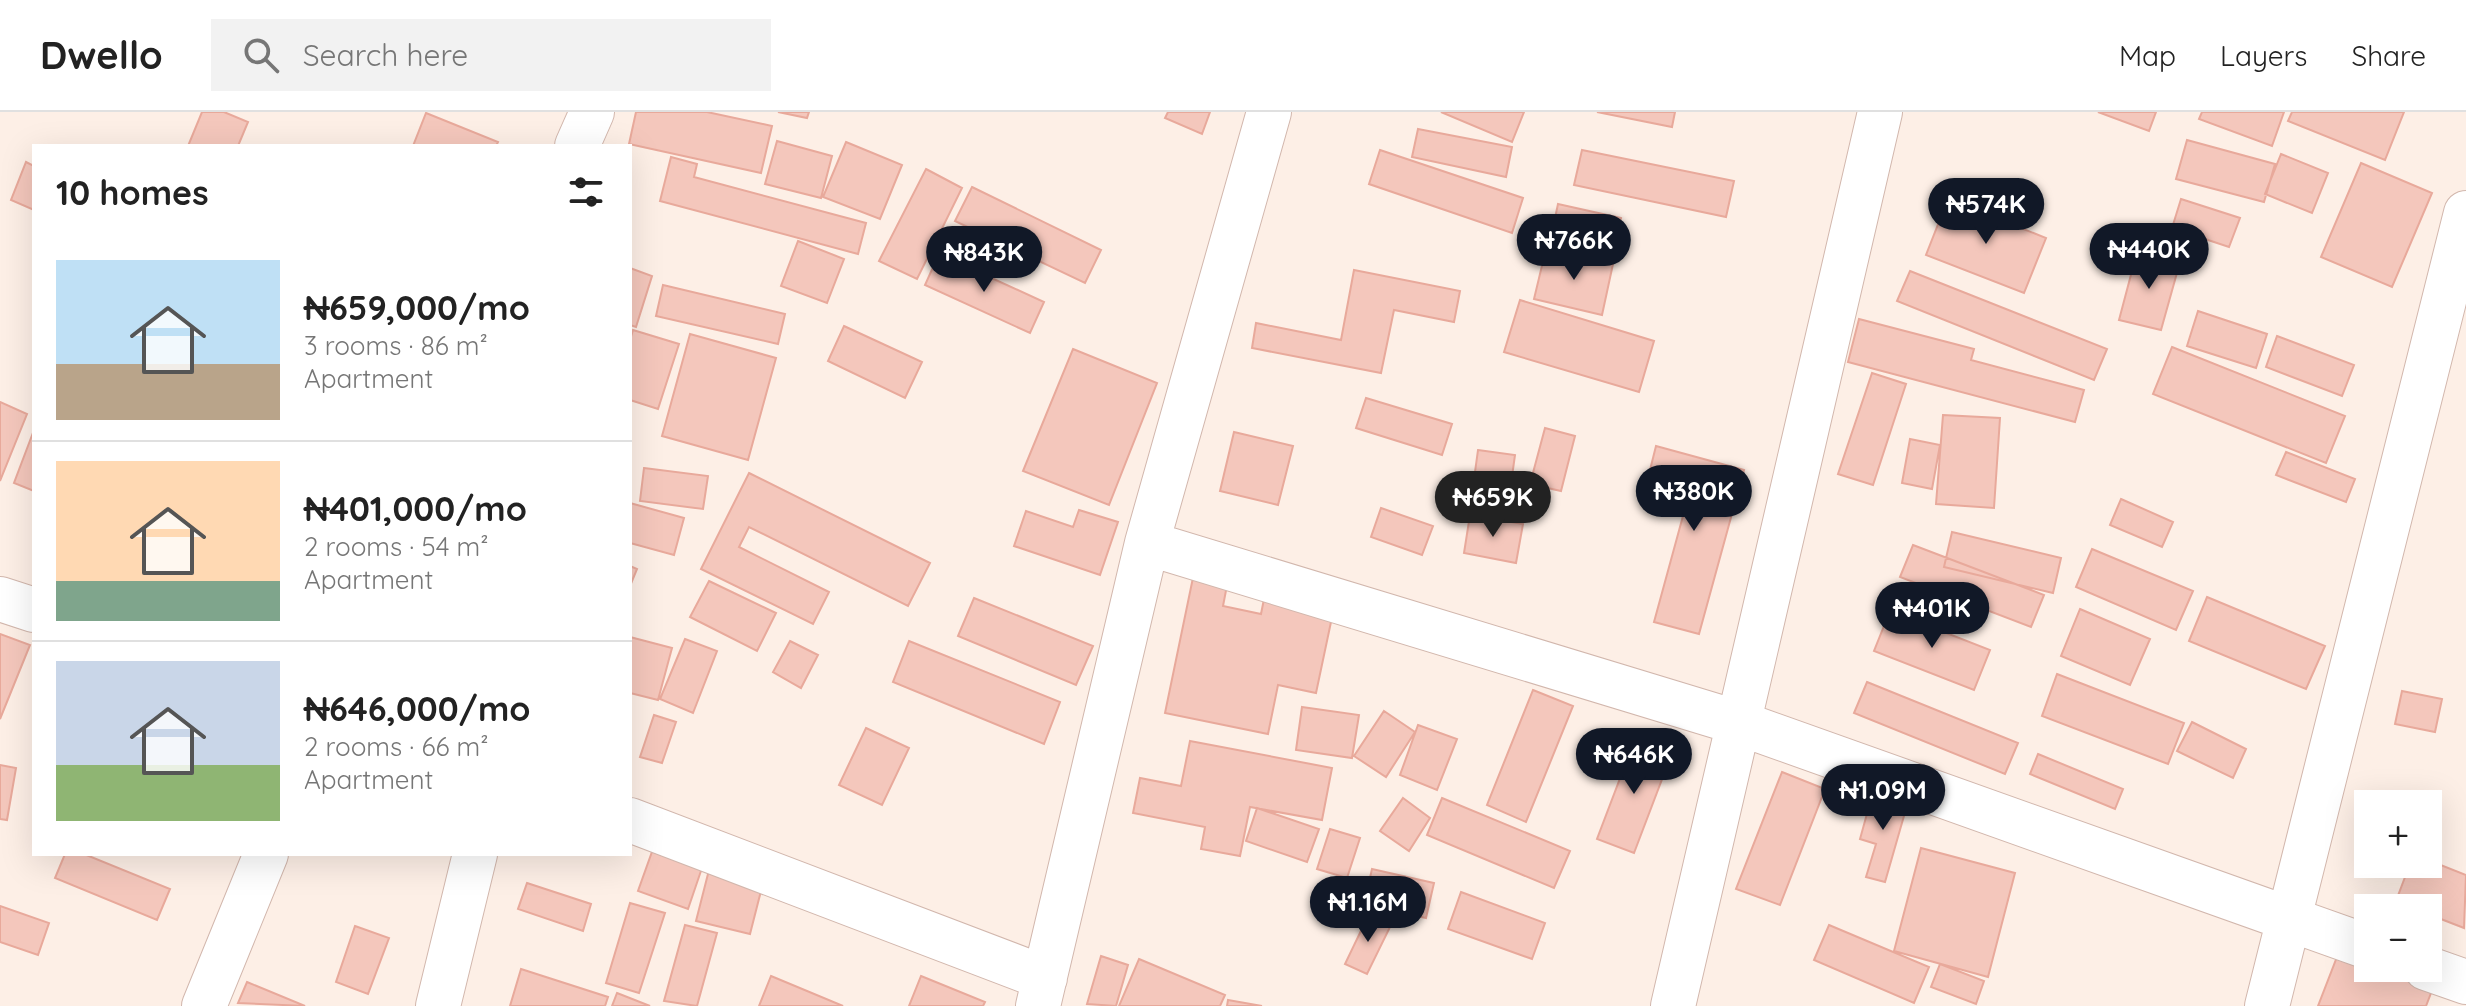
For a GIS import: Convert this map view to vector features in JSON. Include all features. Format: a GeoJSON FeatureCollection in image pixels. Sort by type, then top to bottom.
{"type":"FeatureCollection","features":[{"type":"Feature","properties":{"kind":"street"},"geometry":{"type":"LineString","coordinates":[[578,144],[592,112]]}},
{"type":"Feature","properties":{"kind":"street"},"geometry":{"type":"LineString","coordinates":[[632,821],[1042,992],[1147,543],[1269,112]]}},
{"type":"Feature","properties":{"kind":"street"},"geometry":{"type":"LineString","coordinates":[[1673,1006],[1880,112]]}},
{"type":"Feature","properties":{"kind":"street"},"geometry":{"type":"LineString","coordinates":[[2267,1006],[2286,918],[2466,213]]}},
{"type":"Feature","properties":{"kind":"street"},"geometry":{"type":"LineString","coordinates":[[1147,543],[1739,723],[2354,942]]}},
{"type":"Feature","properties":{"kind":"street"},"geometry":{"type":"LineString","coordinates":[[0,599],[32,609]]}},
{"type":"Feature","properties":{"kind":"street"},"geometry":{"type":"LineString","coordinates":[[204,1006],[265,856]]}},
{"type":"Feature","properties":{"kind":"street"},"geometry":{"type":"LineString","coordinates":[[438,1006],[475,856]]}},
{"type":"Feature","properties":{"kind":"street"},"geometry":{"type":"LineString","coordinates":[[2442,974],[2466,982]]}},
{"type":"Feature","properties":{"kind":"building"},"geometry":{"type":"Polygon","coordinates":[[[202,112],[224,112],[248,122],[239,144],[189,144],[202,112]]]}},
{"type":"Feature","properties":{"kind":"building"},"geometry":{"type":"Polygon","coordinates":[[[636,112],[707,112],[772,126],[761,173],[629,144],[636,112]]]}},
{"type":"Feature","properties":{"kind":"building"},"geometry":{"type":"Polygon","coordinates":[[[778,112],[809,112],[807,118],[778,112]]]}},
{"type":"Feature","properties":{"kind":"building"},"geometry":{"type":"Polygon","coordinates":[[[1168,112],[1210,112],[1202,134],[1165,118],[1168,112]]]}},
{"type":"Feature","properties":{"kind":"building"},"geometry":{"type":"Polygon","coordinates":[[[1441,112],[1524,112],[1512,142],[1441,112]]]}},
{"type":"Feature","properties":{"kind":"building"},"geometry":{"type":"Polygon","coordinates":[[[1597,112],[1675,112],[1672,127],[1597,112]]]}},
{"type":"Feature","properties":{"kind":"building"},"geometry":{"type":"Polygon","coordinates":[[[2098,112],[2156,112],[2149,131],[2098,112]]]}},
{"type":"Feature","properties":{"kind":"building"},"geometry":{"type":"Polygon","coordinates":[[[2202,112],[2284,112],[2272,146],[2199,119],[2202,112]]]}},
{"type":"Feature","properties":{"kind":"building"},"geometry":{"type":"Polygon","coordinates":[[[2292,112],[2404,112],[2385,160],[2288,121],[2292,112]]]}},
{"type":"Feature","properties":{"kind":"building"},"geometry":{"type":"Polygon","coordinates":[[[426,113],[498,142],[497,144],[414,144],[426,113]]]}},
{"type":"Feature","properties":{"kind":"building"},"geometry":{"type":"Polygon","coordinates":[[[1418,129],[1512,147],[1506,177],[1412,157],[1418,129]]]}},
{"type":"Feature","properties":{"kind":"building"},"geometry":{"type":"Polygon","coordinates":[[[2187,140],[2275,164],[2264,202],[2176,179],[2187,140]]]}},
{"type":"Feature","properties":{"kind":"building"},"geometry":{"type":"Polygon","coordinates":[[[777,141],[832,156],[821,198],[765,184],[777,141]]]}},
{"type":"Feature","properties":{"kind":"building"},"geometry":{"type":"Polygon","coordinates":[[[846,142],[902,165],[880,219],[823,197],[846,142]]]}},
{"type":"Feature","properties":{"kind":"building"},"geometry":{"type":"Polygon","coordinates":[[[1380,150],[1523,198],[1512,233],[1369,184],[1380,150]]]}},
{"type":"Feature","properties":{"kind":"building"},"geometry":{"type":"Polygon","coordinates":[[[1582,150],[1734,181],[1726,217],[1574,185],[1582,150]]]}},
{"type":"Feature","properties":{"kind":"building"},"geometry":{"type":"Polygon","coordinates":[[[2281,154],[2328,173],[2312,213],[2265,194],[2281,154]]]}},
{"type":"Feature","properties":{"kind":"building"},"geometry":{"type":"Polygon","coordinates":[[[671,157],[697,164],[694,177],[866,223],[858,254],[660,201],[671,157]]]}},
{"type":"Feature","properties":{"kind":"building"},"geometry":{"type":"Polygon","coordinates":[[[26,162],[32,165],[32,209],[11,200],[26,162]]]}},
{"type":"Feature","properties":{"kind":"building"},"geometry":{"type":"Polygon","coordinates":[[[2361,163],[2432,193],[2392,287],[2321,257],[2361,163]]]}},
{"type":"Feature","properties":{"kind":"building"},"geometry":{"type":"Polygon","coordinates":[[[926,169],[962,188],[917,279],[879,261],[926,169]]]}},
{"type":"Feature","properties":{"kind":"building"},"geometry":{"type":"Polygon","coordinates":[[[972,187],[1101,250],[1085,283],[955,221],[972,187]]]}},
{"type":"Feature","properties":{"kind":"building"},"geometry":{"type":"Polygon","coordinates":[[[1948,199],[2046,238],[2024,293],[1926,255],[1948,199]]]}},
{"type":"Feature","properties":{"kind":"building"},"geometry":{"type":"Polygon","coordinates":[[[2181,199],[2240,218],[2229,247],[2172,228],[2181,199]]]}},
{"type":"Feature","properties":{"kind":"building"},"geometry":{"type":"Polygon","coordinates":[[[1558,204],[1621,218],[1612,259],[1549,246],[1558,204]]]}},
{"type":"Feature","properties":{"kind":"building"},"geometry":{"type":"Polygon","coordinates":[[[798,241],[844,259],[827,303],[781,286],[798,241]]]}},
{"type":"Feature","properties":{"kind":"building"},"geometry":{"type":"Polygon","coordinates":[[[1546,249],[1613,264],[1602,315],[1534,299],[1546,249]]]}},
{"type":"Feature","properties":{"kind":"building"},"geometry":{"type":"Polygon","coordinates":[[[2137,252],[2180,262],[2161,330],[2119,320],[2137,252]]]}},
{"type":"Feature","properties":{"kind":"building"},"geometry":{"type":"Polygon","coordinates":[[[939,254],[1044,302],[1030,333],[925,285],[939,254]]]}},
{"type":"Feature","properties":{"kind":"building"},"geometry":{"type":"Polygon","coordinates":[[[632,269],[652,276],[636,327],[632,326],[632,269]]]}},
{"type":"Feature","properties":{"kind":"building"},"geometry":{"type":"Polygon","coordinates":[[[1354,270],[1460,291],[1454,322],[1394,310],[1381,373],[1252,348],[1256,323],[1341,340],[1354,270]]]}},
{"type":"Feature","properties":{"kind":"building"},"geometry":{"type":"Polygon","coordinates":[[[1910,271],[2107,349],[2094,380],[1897,301],[1910,271]]]}},
{"type":"Feature","properties":{"kind":"building"},"geometry":{"type":"Polygon","coordinates":[[[663,285],[785,314],[778,344],[656,316],[663,285]]]}},
{"type":"Feature","properties":{"kind":"building"},"geometry":{"type":"Polygon","coordinates":[[[1520,300],[1654,341],[1639,392],[1504,352],[1520,300]]]}},
{"type":"Feature","properties":{"kind":"building"},"geometry":{"type":"Polygon","coordinates":[[[2198,311],[2267,334],[2256,368],[2187,346],[2198,311]]]}},
{"type":"Feature","properties":{"kind":"building"},"geometry":{"type":"Polygon","coordinates":[[[1859,319],[1974,349],[1971,360],[2084,390],[2075,422],[1848,362],[1859,319]]]}},
{"type":"Feature","properties":{"kind":"building"},"geometry":{"type":"Polygon","coordinates":[[[844,326],[922,362],[905,398],[828,361],[844,326]]]}},
{"type":"Feature","properties":{"kind":"building"},"geometry":{"type":"Polygon","coordinates":[[[633,330],[679,344],[658,409],[632,401],[633,330]]]}},
{"type":"Feature","properties":{"kind":"building"},"geometry":{"type":"Polygon","coordinates":[[[690,334],[776,358],[748,460],[662,436],[690,334]]]}},
{"type":"Feature","properties":{"kind":"building"},"geometry":{"type":"Polygon","coordinates":[[[2277,336],[2354,365],[2342,396],[2266,367],[2277,336]]]}},
{"type":"Feature","properties":{"kind":"building"},"geometry":{"type":"Polygon","coordinates":[[[2172,347],[2345,416],[2326,463],[2153,394],[2172,347]]]}},
{"type":"Feature","properties":{"kind":"building"},"geometry":{"type":"Polygon","coordinates":[[[1073,349],[1157,383],[1109,505],[1023,471],[1073,349]]]}},
{"type":"Feature","properties":{"kind":"building"},"geometry":{"type":"Polygon","coordinates":[[[1872,373],[1906,384],[1873,485],[1838,474],[1872,373]]]}},
{"type":"Feature","properties":{"kind":"building"},"geometry":{"type":"Polygon","coordinates":[[[1366,398],[1452,424],[1442,455],[1356,428],[1366,398]]]}},
{"type":"Feature","properties":{"kind":"building"},"geometry":{"type":"Polygon","coordinates":[[[0,402],[27,414],[0,481],[0,402]]]}},
{"type":"Feature","properties":{"kind":"building"},"geometry":{"type":"Polygon","coordinates":[[[1943,415],[2000,418],[1994,508],[1936,504],[1943,415]]]}},
{"type":"Feature","properties":{"kind":"building"},"geometry":{"type":"Polygon","coordinates":[[[1545,428],[1575,436],[1561,491],[1530,484],[1545,428]]]}},
{"type":"Feature","properties":{"kind":"building"},"geometry":{"type":"Polygon","coordinates":[[[1234,432],[1293,446],[1278,505],[1220,491],[1234,432]]]}},
{"type":"Feature","properties":{"kind":"building"},"geometry":{"type":"Polygon","coordinates":[[[32,435],[32,490],[14,483],[32,435]]]}},
{"type":"Feature","properties":{"kind":"building"},"geometry":{"type":"Polygon","coordinates":[[[1910,439],[1940,445],[1932,489],[1902,483],[1910,439]]]}},
{"type":"Feature","properties":{"kind":"building"},"geometry":{"type":"Polygon","coordinates":[[[1656,446],[1744,470],[1699,634],[1654,622],[1689,494],[1647,482],[1656,446]]]}},
{"type":"Feature","properties":{"kind":"building"},"geometry":{"type":"Polygon","coordinates":[[[1478,450],[1515,455],[1507,512],[1470,508],[1478,450]]]}},
{"type":"Feature","properties":{"kind":"building"},"geometry":{"type":"Polygon","coordinates":[[[2286,452],[2355,479],[2346,502],[2276,475],[2286,452]]]}},
{"type":"Feature","properties":{"kind":"building"},"geometry":{"type":"Polygon","coordinates":[[[644,468],[708,476],[703,509],[640,501],[644,468]]]}},
{"type":"Feature","properties":{"kind":"building"},"geometry":{"type":"Polygon","coordinates":[[[749,473],[930,563],[908,606],[749,527],[739,547],[829,592],[813,624],[701,569],[749,473]]]}},
{"type":"Feature","properties":{"kind":"building"},"geometry":{"type":"Polygon","coordinates":[[[2121,499],[2173,522],[2162,547],[2110,525],[2121,499]]]}},
{"type":"Feature","properties":{"kind":"building"},"geometry":{"type":"Polygon","coordinates":[[[632,504],[684,518],[674,555],[632,544],[632,504]]]}},
{"type":"Feature","properties":{"kind":"building"},"geometry":{"type":"Polygon","coordinates":[[[1381,508],[1433,526],[1422,555],[1371,537],[1381,508]]]}},
{"type":"Feature","properties":{"kind":"building"},"geometry":{"type":"Polygon","coordinates":[[[1079,510],[1118,522],[1100,575],[1014,546],[1026,511],[1073,527],[1079,510]]]}},
{"type":"Feature","properties":{"kind":"building"},"geometry":{"type":"Polygon","coordinates":[[[1470,515],[1523,524],[1516,563],[1464,553],[1470,515]]]}},
{"type":"Feature","properties":{"kind":"building"},"geometry":{"type":"Polygon","coordinates":[[[1952,532],[2061,558],[2053,593],[1944,567],[1952,532]]]}},
{"type":"Feature","properties":{"kind":"building"},"geometry":{"type":"Polygon","coordinates":[[[1913,545],[2044,595],[2031,627],[1900,577],[1913,545]]]}},
{"type":"Feature","properties":{"kind":"building"},"geometry":{"type":"Polygon","coordinates":[[[2092,549],[2193,591],[2176,630],[2076,587],[2092,549]]]}},
{"type":"Feature","properties":{"kind":"building"},"geometry":{"type":"Polygon","coordinates":[[[1195,568],[1229,575],[1223,606],[1261,614],[1266,589],[1335,603],[1316,693],[1278,685],[1268,734],[1165,713],[1195,568]]]}},
{"type":"Feature","properties":{"kind":"building"},"geometry":{"type":"Polygon","coordinates":[[[709,581],[776,613],[757,651],[690,617],[709,581]]]}},
{"type":"Feature","properties":{"kind":"building"},"geometry":{"type":"Polygon","coordinates":[[[2207,597],[2325,646],[2306,689],[2189,641],[2207,597]]]}},
{"type":"Feature","properties":{"kind":"building"},"geometry":{"type":"Polygon","coordinates":[[[974,598],[1093,646],[1076,685],[958,636],[974,598]]]}},
{"type":"Feature","properties":{"kind":"building"},"geometry":{"type":"Polygon","coordinates":[[[2080,609],[2150,639],[2130,685],[2061,656],[2080,609]]]}},
{"type":"Feature","properties":{"kind":"building"},"geometry":{"type":"Polygon","coordinates":[[[1890,611],[1990,650],[1974,690],[1874,651],[1890,611]]]}},
{"type":"Feature","properties":{"kind":"building"},"geometry":{"type":"Polygon","coordinates":[[[0,634],[30,645],[0,719],[0,634]]]}},
{"type":"Feature","properties":{"kind":"building"},"geometry":{"type":"Polygon","coordinates":[[[632,638],[672,648],[658,700],[632,694],[632,638]]]}},
{"type":"Feature","properties":{"kind":"building"},"geometry":{"type":"Polygon","coordinates":[[[685,639],[717,651],[693,713],[660,699],[685,639]]]}},
{"type":"Feature","properties":{"kind":"building"},"geometry":{"type":"Polygon","coordinates":[[[790,641],[818,655],[801,688],[773,672],[790,641]]]}},
{"type":"Feature","properties":{"kind":"building"},"geometry":{"type":"Polygon","coordinates":[[[909,641],[1060,702],[1044,744],[893,682],[909,641]]]}},
{"type":"Feature","properties":{"kind":"building"},"geometry":{"type":"Polygon","coordinates":[[[2057,674],[2184,723],[2168,764],[2042,716],[2057,674]]]}},
{"type":"Feature","properties":{"kind":"building"},"geometry":{"type":"Polygon","coordinates":[[[1867,682],[2018,743],[2005,774],[1854,713],[1867,682]]]}},
{"type":"Feature","properties":{"kind":"building"},"geometry":{"type":"Polygon","coordinates":[[[1533,690],[1573,706],[1526,822],[1487,805],[1533,690]]]}},
{"type":"Feature","properties":{"kind":"building"},"geometry":{"type":"Polygon","coordinates":[[[2402,691],[2442,699],[2435,732],[2395,724],[2402,691]]]}},
{"type":"Feature","properties":{"kind":"building"},"geometry":{"type":"Polygon","coordinates":[[[1302,707],[1359,715],[1352,758],[1296,750],[1302,707]]]}},
{"type":"Feature","properties":{"kind":"building"},"geometry":{"type":"Polygon","coordinates":[[[1384,711],[1415,732],[1386,777],[1354,756],[1384,711]]]}},
{"type":"Feature","properties":{"kind":"building"},"geometry":{"type":"Polygon","coordinates":[[[654,715],[676,722],[662,763],[640,757],[654,715]]]}},
{"type":"Feature","properties":{"kind":"building"},"geometry":{"type":"Polygon","coordinates":[[[2192,722],[2246,749],[2233,778],[2177,751],[2192,722]]]}},
{"type":"Feature","properties":{"kind":"building"},"geometry":{"type":"Polygon","coordinates":[[[1418,725],[1457,739],[1437,790],[1400,775],[1418,725]]]}},
{"type":"Feature","properties":{"kind":"building"},"geometry":{"type":"Polygon","coordinates":[[[866,728],[909,748],[882,805],[839,785],[866,728]]]}},
{"type":"Feature","properties":{"kind":"building"},"geometry":{"type":"Polygon","coordinates":[[[1635,739],[1672,753],[1634,853],[1597,839],[1635,739]]]}},
{"type":"Feature","properties":{"kind":"building"},"geometry":{"type":"Polygon","coordinates":[[[1190,741],[1332,768],[1322,820],[1250,807],[1240,856],[1201,849],[1205,827],[1133,813],[1140,778],[1181,786],[1190,741]]]}},
{"type":"Feature","properties":{"kind":"building"},"geometry":{"type":"Polygon","coordinates":[[[2038,754],[2123,789],[2115,809],[2030,774],[2038,754]]]}},
{"type":"Feature","properties":{"kind":"building"},"geometry":{"type":"Polygon","coordinates":[[[0,765],[16,768],[7,820],[0,819],[0,765]]]}},
{"type":"Feature","properties":{"kind":"building"},"geometry":{"type":"Polygon","coordinates":[[[1782,772],[1825,789],[1780,905],[1736,889],[1782,772]]]}},
{"type":"Feature","properties":{"kind":"building"},"geometry":{"type":"Polygon","coordinates":[[[1873,792],[1908,802],[1885,882],[1866,877],[1876,844],[1860,839],[1873,792]]]}},
{"type":"Feature","properties":{"kind":"building"},"geometry":{"type":"Polygon","coordinates":[[[1403,798],[1430,818],[1409,851],[1380,831],[1403,798]]]}},
{"type":"Feature","properties":{"kind":"building"},"geometry":{"type":"Polygon","coordinates":[[[1442,798],[1570,851],[1554,888],[1427,835],[1442,798]]]}},
{"type":"Feature","properties":{"kind":"building"},"geometry":{"type":"Polygon","coordinates":[[[1257,808],[1319,829],[1307,862],[1246,841],[1257,808]]]}},
{"type":"Feature","properties":{"kind":"building"},"geometry":{"type":"Polygon","coordinates":[[[1330,829],[1360,838],[1347,878],[1317,869],[1330,829]]]}},
{"type":"Feature","properties":{"kind":"building"},"geometry":{"type":"Polygon","coordinates":[[[1921,848],[2015,873],[1988,977],[1894,951],[1921,848]]]}},
{"type":"Feature","properties":{"kind":"building"},"geometry":{"type":"Polygon","coordinates":[[[653,849],[703,865],[688,909],[638,891],[653,849]]]}},
{"type":"Feature","properties":{"kind":"building"},"geometry":{"type":"Polygon","coordinates":[[[64,856],[89,856],[170,889],[157,920],[55,878],[64,856]]]}},
{"type":"Feature","properties":{"kind":"building"},"geometry":{"type":"Polygon","coordinates":[[[2442,866],[2466,875],[2464,928],[2442,919],[2442,894],[2399,894],[2405,878],[2442,878],[2442,866]]]}},
{"type":"Feature","properties":{"kind":"building"},"geometry":{"type":"Polygon","coordinates":[[[1372,869],[1434,883],[1426,918],[1364,904],[1372,869]]]}},
{"type":"Feature","properties":{"kind":"building"},"geometry":{"type":"Polygon","coordinates":[[[709,870],[763,883],[750,934],[696,921],[709,870]]]}},
{"type":"Feature","properties":{"kind":"building"},"geometry":{"type":"Polygon","coordinates":[[[527,883],[591,904],[583,931],[518,909],[527,883]]]}},
{"type":"Feature","properties":{"kind":"building"},"geometry":{"type":"Polygon","coordinates":[[[1461,892],[1545,923],[1532,959],[1448,929],[1461,892]]]}},
{"type":"Feature","properties":{"kind":"building"},"geometry":{"type":"Polygon","coordinates":[[[630,903],[665,913],[639,993],[606,983],[630,903]]]}},
{"type":"Feature","properties":{"kind":"building"},"geometry":{"type":"Polygon","coordinates":[[[0,906],[49,923],[38,955],[0,942],[0,906]]]}},
{"type":"Feature","properties":{"kind":"building"},"geometry":{"type":"Polygon","coordinates":[[[1369,914],[1391,925],[1367,974],[1345,964],[1369,914]]]}},
{"type":"Feature","properties":{"kind":"building"},"geometry":{"type":"Polygon","coordinates":[[[685,925],[717,933],[697,1006],[664,1001],[685,925]]]}},
{"type":"Feature","properties":{"kind":"building"},"geometry":{"type":"Polygon","coordinates":[[[1829,925],[1929,967],[1914,1003],[1814,960],[1829,925]]]}},
{"type":"Feature","properties":{"kind":"building"},"geometry":{"type":"Polygon","coordinates":[[[355,926],[389,938],[368,994],[336,982],[355,926]]]}},
{"type":"Feature","properties":{"kind":"building"},"geometry":{"type":"Polygon","coordinates":[[[2342,944],[2354,955],[2354,982],[2435,982],[2426,1006],[2318,1006],[2342,944]]]}},
{"type":"Feature","properties":{"kind":"building"},"geometry":{"type":"Polygon","coordinates":[[[1101,956],[1128,965],[1116,1006],[1087,1004],[1101,956]]]}},
{"type":"Feature","properties":{"kind":"building"},"geometry":{"type":"Polygon","coordinates":[[[1139,959],[1225,995],[1220,1006],[1119,1006],[1139,959]]]}},
{"type":"Feature","properties":{"kind":"building"},"geometry":{"type":"Polygon","coordinates":[[[1940,964],[1984,981],[1976,1004],[1931,987],[1940,964]]]}},
{"type":"Feature","properties":{"kind":"building"},"geometry":{"type":"Polygon","coordinates":[[[521,969],[608,997],[605,1006],[510,1006],[521,969]]]}},
{"type":"Feature","properties":{"kind":"building"},"geometry":{"type":"Polygon","coordinates":[[[771,976],[843,1006],[759,1006],[771,976]]]}},
{"type":"Feature","properties":{"kind":"building"},"geometry":{"type":"Polygon","coordinates":[[[921,976],[985,1002],[983,1006],[909,1006],[921,976]]]}},
{"type":"Feature","properties":{"kind":"building"},"geometry":{"type":"Polygon","coordinates":[[[247,982],[305,1006],[238,1003],[247,982]]]}},
{"type":"Feature","properties":{"kind":"building"},"geometry":{"type":"Polygon","coordinates":[[[617,993],[650,1006],[612,1006],[617,993]]]}},
{"type":"Feature","properties":{"kind":"building"},"geometry":{"type":"Polygon","coordinates":[[[1228,1000],[1262,1006],[1227,1006],[1228,1000]]]}}]}
